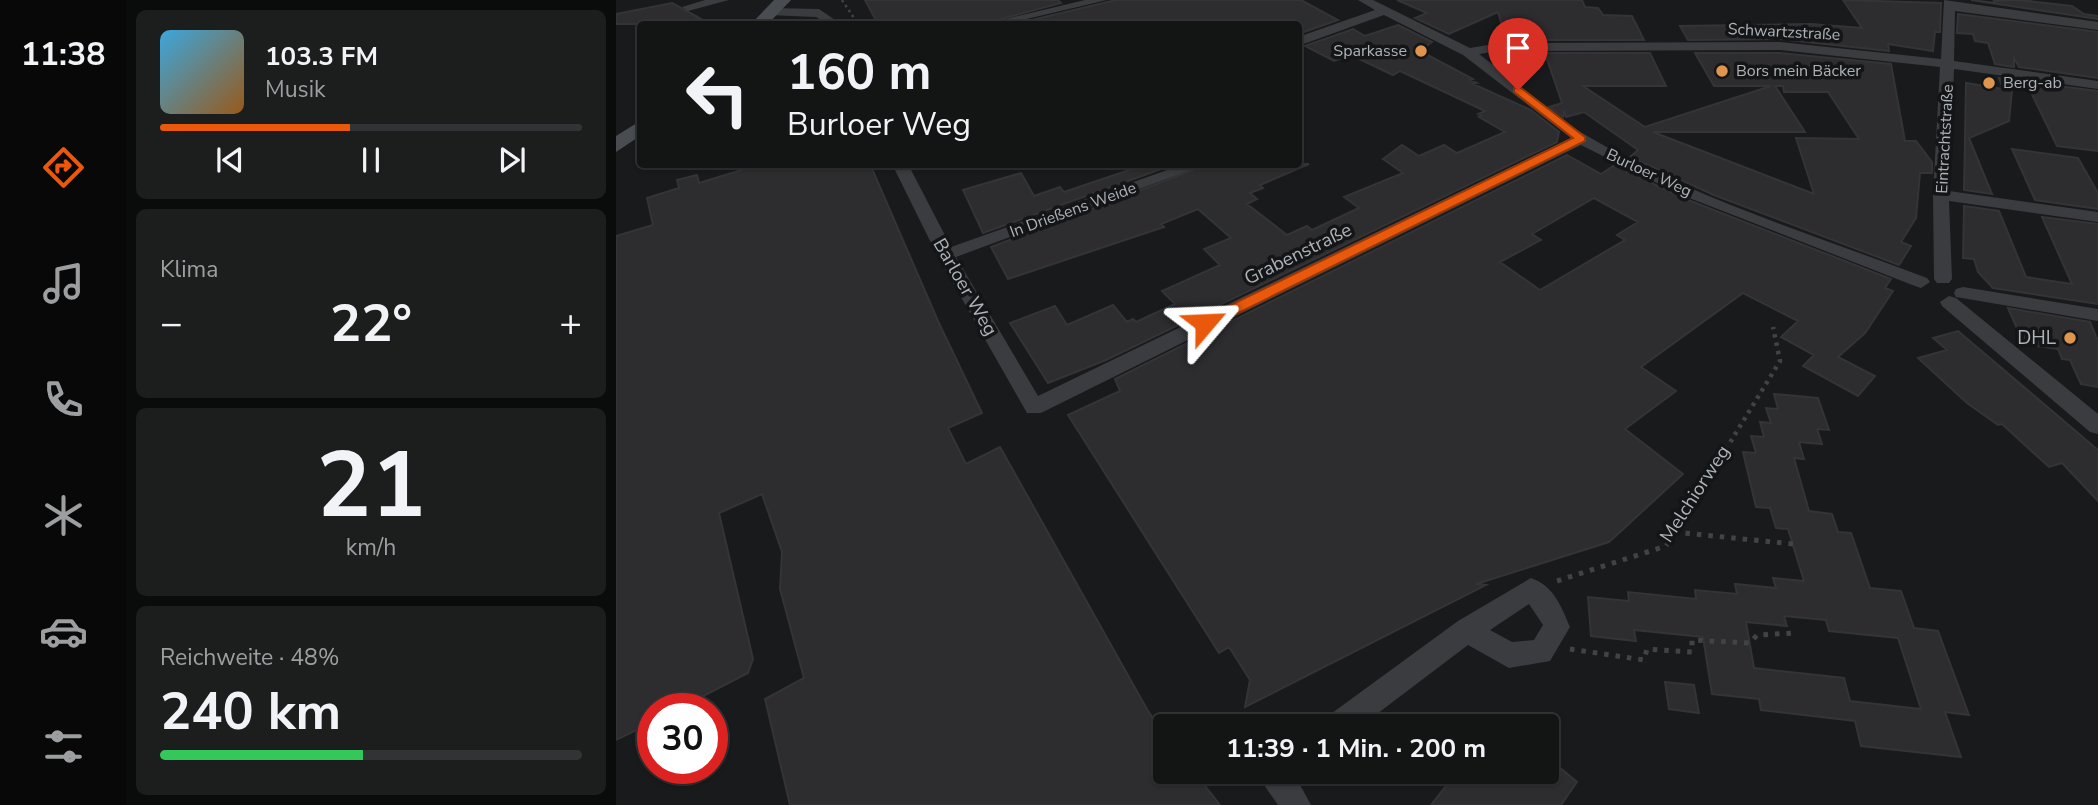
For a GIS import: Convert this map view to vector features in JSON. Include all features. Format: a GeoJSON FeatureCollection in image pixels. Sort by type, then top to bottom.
{"type":"FeatureCollection","features":[{"type":"Feature","properties":{"kind":"street"},"geometry":{"type":"LineString","coordinates":[[688,7],[723,0]]}},
{"type":"Feature","properties":{"kind":"street"},"geometry":{"type":"LineString","coordinates":[[1002,21],[1081,2],[1101,0]]}},
{"type":"Feature","properties":{"kind":"street","name":"Burloer Weg"},"geometry":{"type":"LineString","coordinates":[[1364,0],[1468,52],[1581,139],[1641,172],[1921,282]]}},
{"type":"Feature","properties":{"kind":"street"},"geometry":{"type":"LineString","coordinates":[[1950,4],[2098,26]]}},
{"type":"Feature","properties":{"kind":"street","name":"Eintrachtstraße"},"geometry":{"type":"LineString","coordinates":[[1943,279],[1941,195],[1950,4]]}},
{"type":"Feature","properties":{"kind":"street"},"geometry":{"type":"LineString","coordinates":[[762,21],[777,6],[819,13],[831,21]]}},
{"type":"Feature","properties":{"kind":"street"},"geometry":{"type":"LineString","coordinates":[[1302,41],[1386,10]]}},
{"type":"Feature","properties":{"kind":"street","name":"Schwartzstraße"},"geometry":{"type":"LineString","coordinates":[[1468,52],[1500,47],[1780,47],[1949,64],[2098,85]]}},
{"type":"Feature","properties":{"kind":"street"},"geometry":{"type":"LineString","coordinates":[[616,146],[637,129]]}},
{"type":"Feature","properties":{"kind":"street","name":"Grabenstraße"},"geometry":{"type":"LineString","coordinates":[[1034,407],[1581,139]]}},
{"type":"Feature","properties":{"kind":"street","name":"Barloer Weg"},"geometry":{"type":"LineString","coordinates":[[902,168],[946,255],[1034,407]]}},
{"type":"Feature","properties":{"kind":"street","name":"In Drießens Weide"},"geometry":{"type":"LineString","coordinates":[[946,255],[1189,168]]}},
{"type":"Feature","properties":{"kind":"street"},"geometry":{"type":"LineString","coordinates":[[1941,195],[2098,217]]}},
{"type":"Feature","properties":{"kind":"street"},"geometry":{"type":"LineString","coordinates":[[2098,315],[1956,298],[1927,295],[1921,282],[1929,277],[1956,285],[1956,298],[1984,334],[2098,426]]}},
{"type":"Feature","properties":{"kind":"street"},"geometry":{"type":"LineString","coordinates":[[1354,714],[1467,629],[1531,589],[1546,603],[1557,627],[1541,652],[1509,654],[1467,629]]}},
{"type":"Feature","properties":{"kind":"street"},"geometry":{"type":"LineString","coordinates":[[1283,784],[1296,805]]}},
{"type":"Feature","properties":{"kind":"path"},"geometry":{"type":"LineString","coordinates":[[842,0],[856,21]]}},
{"type":"Feature","properties":{"kind":"path","name":"Melchiorweg"},"geometry":{"type":"LineString","coordinates":[[1531,589],[1666,546],[1780,361],[1773,327]]}},
{"type":"Feature","properties":{"kind":"path"},"geometry":{"type":"LineString","coordinates":[[1674,532],[1793,544]]}},
{"type":"Feature","properties":{"kind":"path"},"geometry":{"type":"LineString","coordinates":[[1545,645],[1644,660],[1647,649],[1692,652],[1692,640],[1750,643],[1757,635],[1795,633]]}},
{"type":"Feature","properties":{"kind":"building"},"geometry":{"type":"Polygon","coordinates":[[[865,0],[1058,0],[1061,3],[993,21],[876,21],[865,0]]]}},
{"type":"Feature","properties":{"kind":"building"},"geometry":{"type":"Polygon","coordinates":[[[1116,0],[1301,0],[1338,20],[1302,33],[1302,21],[1028,21],[1116,0]]]}},
{"type":"Feature","properties":{"kind":"building"},"geometry":{"type":"Polygon","coordinates":[[[1397,0],[1582,0],[1585,7],[1598,8],[1603,15],[1632,16],[1644,40],[1540,40],[1539,37],[1505,36],[1498,12],[1449,34],[1415,18],[1427,13],[1397,0]]]}},
{"type":"Feature","properties":{"kind":"building"},"geometry":{"type":"Polygon","coordinates":[[[1843,0],[1941,3],[1940,32],[1935,32],[1933,51],[1888,44],[1889,51],[1780,39],[1688,40],[1680,26],[1811,24],[1862,28],[1843,0]]]}},
{"type":"Feature","properties":{"kind":"building"},"geometry":{"type":"Polygon","coordinates":[[[1971,0],[1995,3],[1994,1],[2020,0],[2072,6],[2084,14],[2098,16],[2098,19],[1971,0]]]}},
{"type":"Feature","properties":{"kind":"building"},"geometry":{"type":"Polygon","coordinates":[[[672,3],[705,21],[637,21],[637,24],[616,24],[616,14],[672,3]]]}},
{"type":"Feature","properties":{"kind":"building"},"geometry":{"type":"Polygon","coordinates":[[[1958,14],[2098,32],[2098,78],[2019,67],[2014,58],[2014,67],[1995,64],[1988,43],[1975,41],[1973,34],[1957,33],[1958,14]]]}},
{"type":"Feature","properties":{"kind":"building"},"geometry":{"type":"Polygon","coordinates":[[[1398,25],[1432,42],[1420,51],[1473,79],[1470,80],[1477,83],[1473,84],[1531,110],[1559,132],[1557,142],[1106,360],[1048,383],[1010,323],[1055,306],[1067,325],[1113,305],[1127,322],[1133,319],[1136,322],[1175,304],[1162,291],[1220,265],[1204,249],[1231,238],[1198,209],[1161,224],[1164,227],[1008,279],[991,247],[1198,168],[1300,168],[1260,185],[1263,188],[1250,193],[1257,199],[1247,204],[1287,235],[1307,226],[1312,230],[1359,208],[1344,197],[1403,173],[1383,159],[1402,145],[1419,156],[1444,145],[1457,153],[1505,132],[1479,117],[1482,116],[1478,114],[1485,111],[1400,71],[1393,75],[1351,55],[1334,61],[1305,46],[1353,29],[1365,36],[1398,25]]]}},
{"type":"Feature","properties":{"kind":"building"},"geometry":{"type":"Polygon","coordinates":[[[1545,53],[1650,53],[1666,86],[1583,86],[1645,127],[1771,86],[1714,86],[1695,53],[1780,53],[1891,64],[1905,141],[1916,141],[1932,162],[1932,173],[1920,173],[1916,218],[1901,242],[1911,246],[1899,265],[1714,195],[1630,157],[1638,150],[1584,112],[1566,117],[1564,111],[1563,117],[1549,107],[1562,103],[1545,53]],[[1775,86],[1805,132],[1653,132],[1814,194],[1796,138],[1859,139],[1828,92],[1784,92],[1783,86],[1775,86]]]}},
{"type":"Feature","properties":{"kind":"building"},"geometry":{"type":"Polygon","coordinates":[[[1999,78],[2013,80],[2009,121],[1969,138],[1992,194],[1964,190],[1966,83],[2003,89],[1999,78]]]}},
{"type":"Feature","properties":{"kind":"building"},"geometry":{"type":"Polygon","coordinates":[[[2026,82],[2098,91],[2098,151],[2057,146],[2026,82]]]}},
{"type":"Feature","properties":{"kind":"building"},"geometry":{"type":"Polygon","coordinates":[[[2012,149],[2078,158],[2098,193],[2098,209],[2035,200],[2012,149]]]}},
{"type":"Feature","properties":{"kind":"building"},"geometry":{"type":"Polygon","coordinates":[[[1567,155],[1601,174],[1615,165],[1678,196],[1891,279],[1885,288],[1893,291],[1865,333],[1838,357],[1875,376],[1858,396],[1803,366],[1814,355],[1781,337],[1798,321],[1743,293],[1641,367],[1676,391],[1625,429],[1683,474],[1609,542],[1476,584],[1486,585],[1245,707],[1250,680],[1229,647],[1219,653],[1068,415],[1120,391],[1115,379],[1567,155]],[[1594,198],[1532,234],[1541,240],[1500,262],[1540,290],[1625,240],[1617,235],[1638,222],[1594,198]]]}},
{"type":"Feature","properties":{"kind":"building"},"geometry":{"type":"Polygon","coordinates":[[[748,168],[872,168],[938,321],[982,413],[948,428],[966,464],[1000,447],[1153,718],[1153,784],[1203,784],[1220,805],[790,805],[765,699],[804,678],[780,589],[782,552],[762,494],[719,513],[753,659],[748,673],[709,693],[637,693],[637,730],[616,740],[616,236],[653,225],[647,198],[679,188],[677,180],[697,175],[699,183],[748,168]]]}},
{"type":"Feature","properties":{"kind":"building"},"geometry":{"type":"Polygon","coordinates":[[[1135,168],[1164,168],[983,233],[963,190],[1021,173],[1034,196],[1060,187],[1064,192],[1135,168]]]}},
{"type":"Feature","properties":{"kind":"building"},"geometry":{"type":"Polygon","coordinates":[[[1964,206],[1999,211],[2026,277],[2072,284],[2042,217],[2098,224],[2098,304],[1993,288],[1978,272],[1974,259],[1963,258],[1964,206]]]}},
{"type":"Feature","properties":{"kind":"building"},"geometry":{"type":"Polygon","coordinates":[[[2008,308],[2090,322],[2098,341],[2098,387],[2081,384],[2070,360],[2062,359],[2058,349],[2024,344],[2008,308]]]}},
{"type":"Feature","properties":{"kind":"building"},"geometry":{"type":"Polygon","coordinates":[[[1958,331],[2098,450],[2098,501],[2062,463],[2049,467],[2002,424],[1998,425],[1967,403],[1918,358],[1947,350],[1933,338],[1958,331]]]}},
{"type":"Feature","properties":{"kind":"building"},"geometry":{"type":"Polygon","coordinates":[[[1774,394],[1818,398],[1829,430],[1817,429],[1822,444],[1799,442],[1804,459],[1794,458],[1809,511],[1832,514],[1838,532],[1851,533],[1870,588],[1901,591],[1914,628],[1938,631],[1969,715],[1945,712],[1961,757],[1861,746],[1855,721],[1761,710],[1759,699],[1712,694],[1703,637],[1634,630],[1636,641],[1591,636],[1588,597],[1629,601],[1628,592],[1696,599],[1695,590],[1737,594],[1735,584],[1776,588],[1773,578],[1804,581],[1788,529],[1776,528],[1770,508],[1756,507],[1743,452],[1756,453],[1751,436],[1764,437],[1760,422],[1771,423],[1766,408],[1778,409],[1774,394]],[[1784,616],[1787,626],[1746,622],[1754,668],[1844,678],[1850,701],[1921,709],[1898,638],[1829,631],[1826,620],[1784,616]]]}},
{"type":"Feature","properties":{"kind":"building"},"geometry":{"type":"Polygon","coordinates":[[[1665,682],[1694,685],[1699,713],[1669,709],[1665,682]]]}},
{"type":"Feature","properties":{"kind":"building"},"geometry":{"type":"Polygon","coordinates":[[[1559,767],[1577,782],[1561,805],[1431,805],[1448,784],[1559,784],[1559,767]]]}},
{"type":"Feature","properties":{"kind":"place","name":"Sparkasse"},"geometry":{"type":"Point","coordinates":[1421,51]}},
{"type":"Feature","properties":{"kind":"place","name":"Bors mein Bäcker"},"geometry":{"type":"Point","coordinates":[1722,71]}},
{"type":"Feature","properties":{"kind":"place","name":"Berg-ab"},"geometry":{"type":"Point","coordinates":[1989,83]}},
{"type":"Feature","properties":{"kind":"place","name":"DHL"},"geometry":{"type":"Point","coordinates":[2070,338]}},
{"type":"Feature","properties":{"kind":"route"},"geometry":{"type":"LineString","coordinates":[[1205,323],[1581,139],[1518,90]]}}]}
